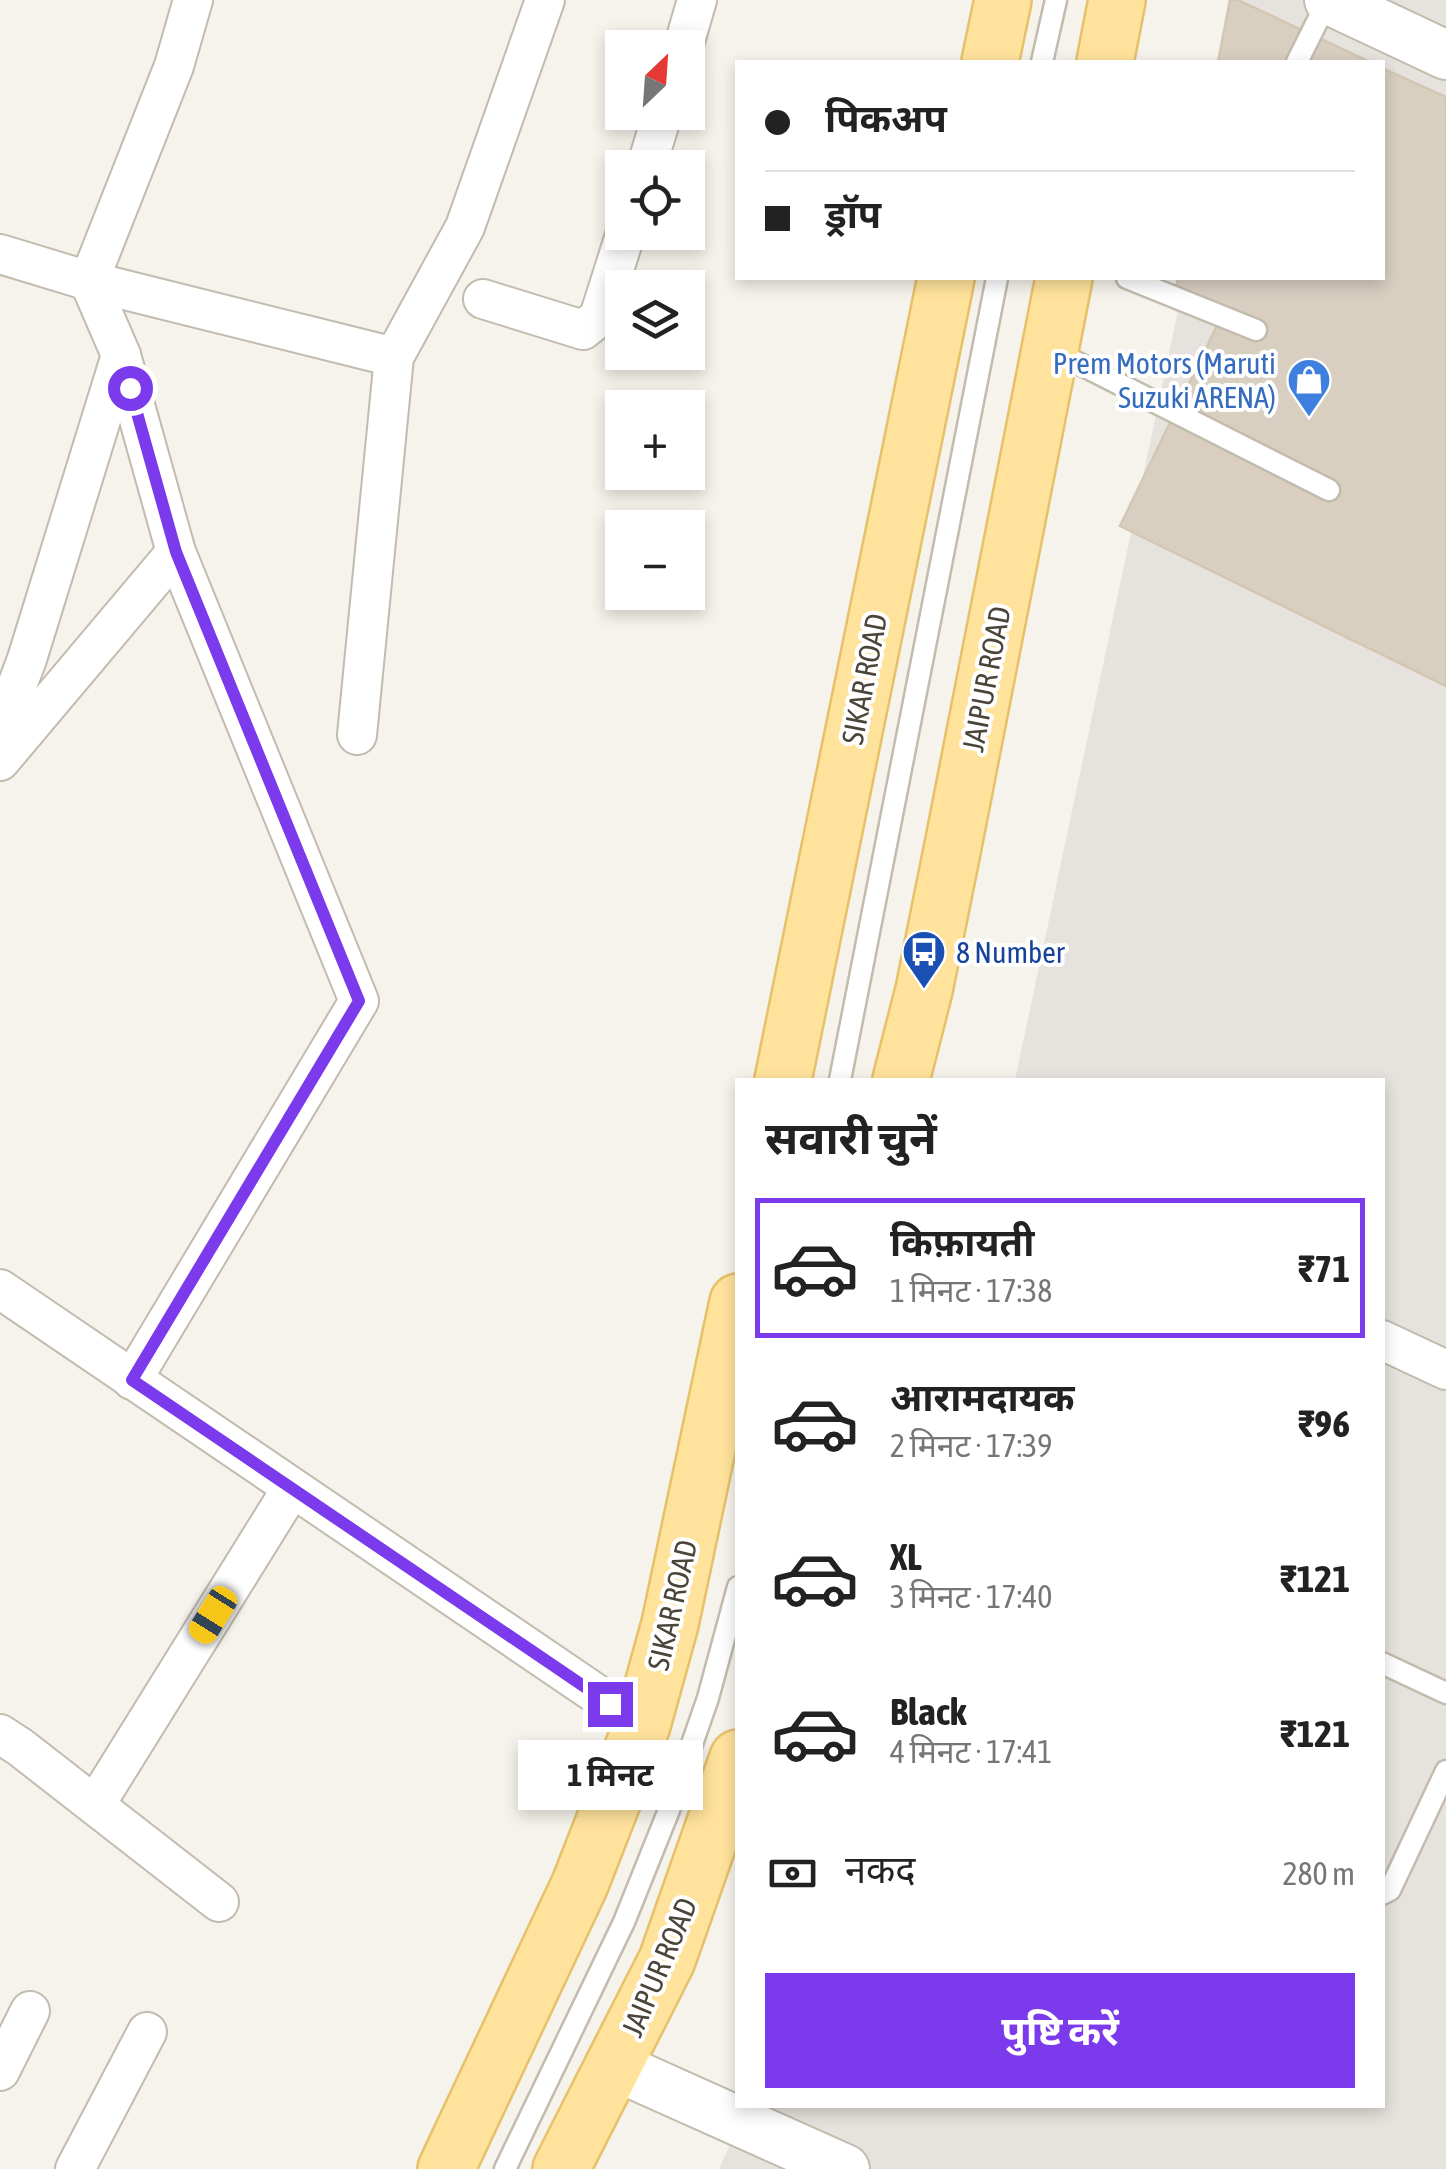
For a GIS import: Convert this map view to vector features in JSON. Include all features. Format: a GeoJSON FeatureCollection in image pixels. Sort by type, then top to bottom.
{"type":"FeatureCollection","features":[{"type":"Feature","properties":{"kind":"main road"},"geometry":{"type":"LineString","coordinates":[[990,60],[1003,0]]}},
{"type":"Feature","properties":{"kind":"main road"},"geometry":{"type":"LineString","coordinates":[[1106,60],[1118,0]]}},
{"type":"Feature","properties":{"kind":"main road","name":"SIKAR ROAD"},"geometry":{"type":"LineString","coordinates":[[782,1078],[946,280]]}},
{"type":"Feature","properties":{"kind":"main road","name":"JAIPUR ROAD"},"geometry":{"type":"LineString","coordinates":[[902,1078],[942,903],[1064,280]]}},
{"type":"Feature","properties":{"kind":"main road","name":"SIKAR ROAD"},"geometry":{"type":"LineString","coordinates":[[446,2169],[580,1884],[642,1725],[670,1624],[735,1316]]}},
{"type":"Feature","properties":{"kind":"main road","name":"JAIPUR ROAD"},"geometry":{"type":"LineString","coordinates":[[561,2169],[667,1960],[735,1767]]}},
{"type":"Feature","properties":{"kind":"street"},"geometry":{"type":"LineString","coordinates":[[132,1380],[359,1001],[176,552],[121,354],[89,280],[174,66],[193,0]]}},
{"type":"Feature","properties":{"kind":"street"},"geometry":{"type":"LineString","coordinates":[[357,735],[394,358],[465,227],[545,0]]}},
{"type":"Feature","properties":{"kind":"street"},"geometry":{"type":"LineString","coordinates":[[689,30],[698,0]]}},
{"type":"Feature","properties":{"kind":"street"},"geometry":{"type":"LineString","coordinates":[[1329,0],[1446,55]]}},
{"type":"Feature","properties":{"kind":"street"},"geometry":{"type":"LineString","coordinates":[[484,299],[583,330],[598,316],[620,250]]}},
{"type":"Feature","properties":{"kind":"street"},"geometry":{"type":"LineString","coordinates":[[0,254],[394,358]]}},
{"type":"Feature","properties":{"kind":"street"},"geometry":{"type":"LineString","coordinates":[[0,731],[27,658],[121,354]]}},
{"type":"Feature","properties":{"kind":"street"},"geometry":{"type":"LineString","coordinates":[[0,761],[176,552]]}},
{"type":"Feature","properties":{"kind":"street"},"geometry":{"type":"LineString","coordinates":[[0,1288],[642,1725]]}},
{"type":"Feature","properties":{"kind":"street"},"geometry":{"type":"LineString","coordinates":[[1385,1341],[1446,1370]]}},
{"type":"Feature","properties":{"kind":"street"},"geometry":{"type":"LineString","coordinates":[[95,1806],[292,1488]]}},
{"type":"Feature","properties":{"kind":"street"},"geometry":{"type":"LineString","coordinates":[[0,1734],[219,1902]]}},
{"type":"Feature","properties":{"kind":"street"},"geometry":{"type":"LineString","coordinates":[[1,2064],[30,2010]]}},
{"type":"Feature","properties":{"kind":"street"},"geometry":{"type":"LineString","coordinates":[[75,2169],[147,2032]]}},
{"type":"Feature","properties":{"kind":"street"},"geometry":{"type":"LineString","coordinates":[[615,2066],[844,2169]]}},
{"type":"Feature","properties":{"kind":"lane"},"geometry":{"type":"LineString","coordinates":[[1042,60],[1056,0]]}},
{"type":"Feature","properties":{"kind":"lane"},"geometry":{"type":"LineString","coordinates":[[1298,60],[1329,0]]}},
{"type":"Feature","properties":{"kind":"lane"},"geometry":{"type":"LineString","coordinates":[[840,1078],[997,280]]}},
{"type":"Feature","properties":{"kind":"lane"},"geometry":{"type":"LineString","coordinates":[[1133,280],[1256,330]]}},
{"type":"Feature","properties":{"kind":"lane"},"geometry":{"type":"LineString","coordinates":[[1050,350],[1329,490]]}},
{"type":"Feature","properties":{"kind":"lane"},"geometry":{"type":"LineString","coordinates":[[505,2169],[624,1922],[708,1698],[735,1599]]}},
{"type":"Feature","properties":{"kind":"lane"},"geometry":{"type":"LineString","coordinates":[[1385,1664],[1446,1693]]}},
{"type":"Feature","properties":{"kind":"lane"},"geometry":{"type":"LineString","coordinates":[[1385,1892],[1390,1890],[1446,1772]]}},
{"type":"Feature","properties":{"kind":"shaded area"},"geometry":{"type":"Polygon","coordinates":[[[1244,0],[1446,0],[1446,2169],[719,2169],[747,2108],[1385,2108],[1385,1078],[1015,1078],[1185,280],[1385,280],[1385,60],[1231,60],[1244,0]]]}},
{"type":"Feature","properties":{"kind":"building"},"geometry":{"type":"Polygon","coordinates":[[[1230,0],[1238,0],[1366,60],[1218,60],[1230,0]]]}},
{"type":"Feature","properties":{"kind":"building","name":"Prem Motors (Maruti Suzuki ARENA)"},"geometry":{"type":"Polygon","coordinates":[[[1385,69],[1446,97],[1446,686],[1120,526],[1225,309],[1176,287],[1178,280],[1385,280],[1385,69]]]}},
{"type":"Feature","properties":{"kind":"place","name":"Prem Motors (Maruti Suzuki ARENA)"},"geometry":{"type":"Point","coordinates":[1309,418]}},
{"type":"Feature","properties":{"kind":"place","name":"8 Number"},"geometry":{"type":"Point","coordinates":[924,990]}},
{"type":"Feature","properties":{"kind":"route"},"geometry":{"type":"LineString","coordinates":[[130,388],[176,552],[359,1001],[132,1380],[610,1704]]}}]}
